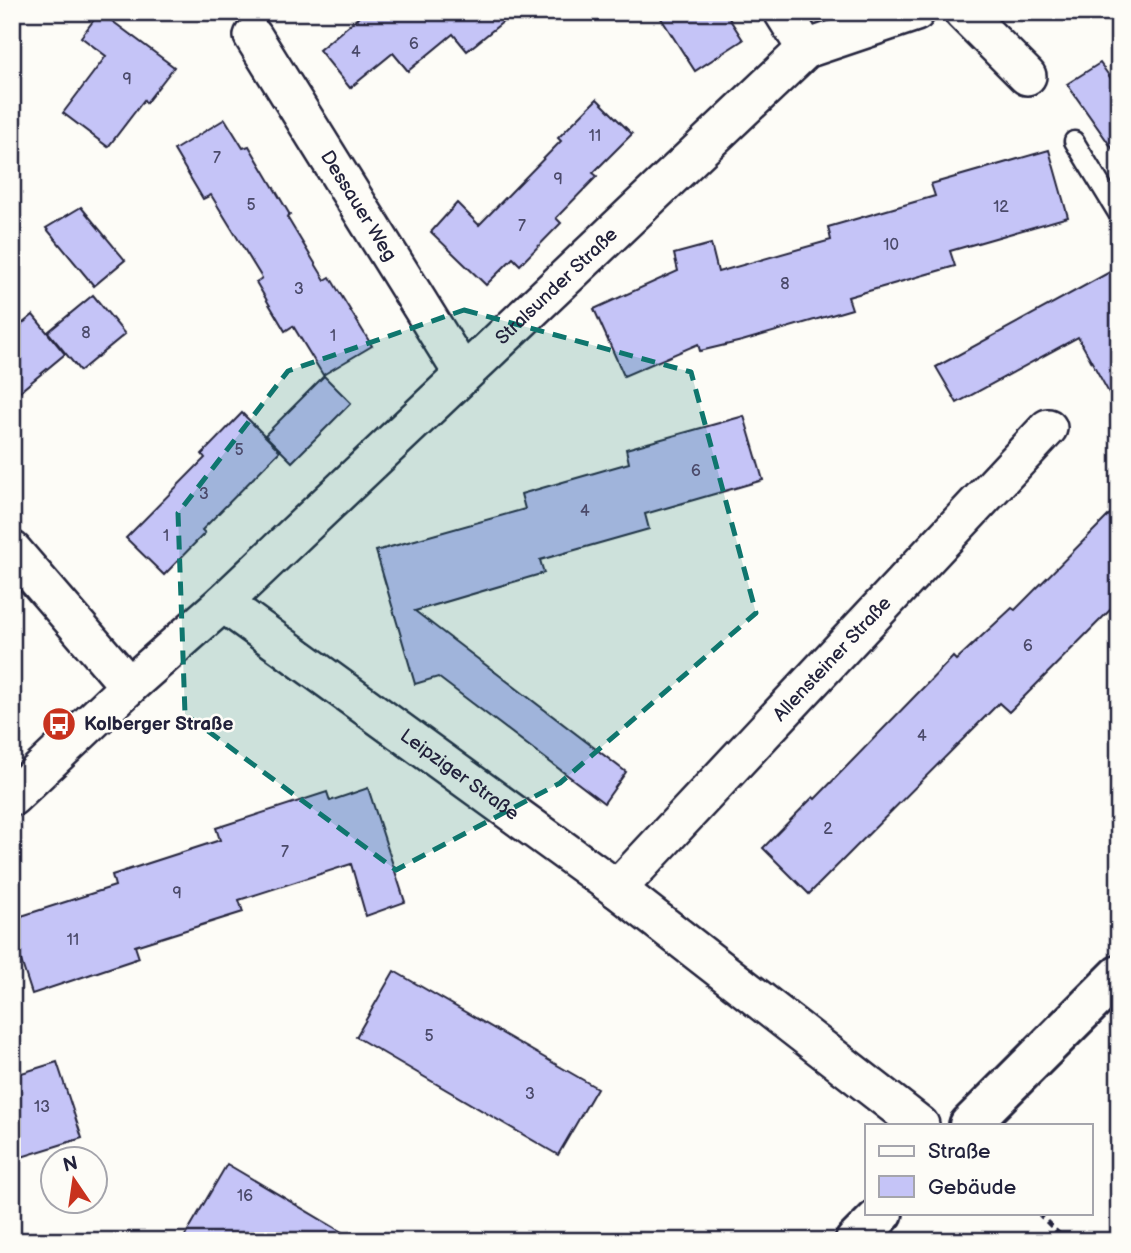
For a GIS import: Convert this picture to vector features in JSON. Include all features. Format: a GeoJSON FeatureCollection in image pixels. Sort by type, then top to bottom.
{"type":"FeatureCollection","features":[{"type":"Feature","properties":{"kind":"main road"},"geometry":{"type":"LineString","coordinates":[[970,1124],[1119,975]]}},
{"type":"Feature","properties":{"kind":"main road"},"geometry":{"type":"LineString","coordinates":[[855,1241],[882,1214]]}},
{"type":"Feature","properties":{"kind":"street"},"geometry":{"type":"LineString","coordinates":[[783,12],[806,49]]}},
{"type":"Feature","properties":{"kind":"street","name":"Stralsunder Straße"},"geometry":{"type":"LineString","coordinates":[[223,603],[806,49],[916,12]]}},
{"type":"Feature","properties":{"kind":"street"},"geometry":{"type":"LineString","coordinates":[[963,12],[1027,76]]}},
{"type":"Feature","properties":{"kind":"street","name":"Dessauer Weg"},"geometry":{"type":"LineString","coordinates":[[253,36],[463,374]]}},
{"type":"Feature","properties":{"kind":"street","name":"Allensteiner Straße"},"geometry":{"type":"LineString","coordinates":[[617,889],[1048,428]]}},
{"type":"Feature","properties":{"kind":"street"},"geometry":{"type":"LineString","coordinates":[[12,550],[128,686]]}},
{"type":"Feature","properties":{"kind":"street"},"geometry":{"type":"LineString","coordinates":[[12,797],[128,686],[223,603]]}},
{"type":"Feature","properties":{"kind":"street","name":"Leipziger Straße"},"geometry":{"type":"LineString","coordinates":[[223,603],[617,889],[919,1124]]}},
{"type":"Feature","properties":{"kind":"lane"},"geometry":{"type":"LineString","coordinates":[[1074,141],[1119,215]]}},
{"type":"Feature","properties":{"kind":"path"},"geometry":{"type":"LineString","coordinates":[[1039,1214],[1066,1241]]}},
{"type":"Feature","properties":{"kind":"highlighted area"},"geometry":{"type":"Polygon","coordinates":[[[464,310],[691,372],[756,613],[560,783],[396,870],[185,714],[178,513],[288,371],[464,310]]]}},
{"type":"Feature","properties":{"kind":"building"},"geometry":{"type":"Polygon","coordinates":[[[100,12],[174,67],[146,103],[144,100],[108,147],[63,113],[106,56],[81,37],[100,12]]]}},
{"type":"Feature","properties":{"kind":"building"},"geometry":{"type":"Polygon","coordinates":[[[365,12],[515,12],[467,51],[453,34],[408,71],[393,53],[350,88],[319,50],[365,12]]]}},
{"type":"Feature","properties":{"kind":"building"},"geometry":{"type":"Polygon","coordinates":[[[657,12],[725,12],[743,40],[695,71],[657,12]]]}},
{"type":"Feature","properties":{"kind":"building"},"geometry":{"type":"Polygon","coordinates":[[[1100,63],[1119,90],[1119,158],[1067,84],[1100,63]]]}},
{"type":"Feature","properties":{"kind":"building"},"geometry":{"type":"Polygon","coordinates":[[[597,99],[632,134],[593,173],[597,176],[556,218],[561,223],[520,265],[513,258],[486,285],[431,232],[457,203],[479,225],[561,141],[558,138],[597,99]]]}},
{"type":"Feature","properties":{"kind":"building"},"geometry":{"type":"Polygon","coordinates":[[[225,119],[243,148],[249,146],[325,280],[330,277],[372,346],[323,375],[293,326],[285,331],[256,282],[262,278],[211,195],[203,199],[174,150],[225,119]]]}},
{"type":"Feature","properties":{"kind":"building"},"geometry":{"type":"Polygon","coordinates":[[[1049,150],[1068,217],[950,251],[955,266],[848,297],[852,309],[700,351],[698,344],[624,376],[594,309],[678,271],[674,254],[711,244],[718,272],[831,240],[828,227],[935,196],[931,184],[1049,150]]]}},
{"type":"Feature","properties":{"kind":"building"},"geometry":{"type":"Polygon","coordinates":[[[81,207],[125,260],[94,286],[46,228],[81,207]]]}},
{"type":"Feature","properties":{"kind":"building"},"geometry":{"type":"Polygon","coordinates":[[[1119,267],[1119,411],[1078,337],[957,403],[936,367],[1119,267]]]}},
{"type":"Feature","properties":{"kind":"building"},"geometry":{"type":"Polygon","coordinates":[[[93,295],[125,334],[80,371],[48,332],[93,295]]]}},
{"type":"Feature","properties":{"kind":"building"},"geometry":{"type":"Polygon","coordinates":[[[33,315],[65,354],[12,398],[12,332],[33,315]]]}},
{"type":"Feature","properties":{"kind":"building"},"geometry":{"type":"Polygon","coordinates":[[[324,376],[351,403],[292,462],[265,435],[324,376]]]}},
{"type":"Feature","properties":{"kind":"building"},"geometry":{"type":"Polygon","coordinates":[[[242,413],[280,451],[202,530],[205,533],[164,575],[126,538],[205,458],[202,454],[242,413]]]}},
{"type":"Feature","properties":{"kind":"building"},"geometry":{"type":"Polygon","coordinates":[[[744,416],[763,480],[645,514],[649,529],[540,560],[544,573],[415,611],[626,772],[604,803],[438,677],[415,684],[376,551],[525,509],[521,494],[629,463],[626,449],[744,416]]]}},
{"type":"Feature","properties":{"kind":"building"},"geometry":{"type":"Polygon","coordinates":[[[1119,505],[1119,601],[1009,712],[999,703],[809,894],[763,848],[813,797],[815,799],[953,657],[956,660],[1012,608],[1015,610],[1119,505]]]}},
{"type":"Feature","properties":{"kind":"building"},"geometry":{"type":"Polygon","coordinates":[[[368,788],[405,902],[366,916],[351,864],[239,900],[243,912],[135,946],[139,958],[32,994],[12,933],[12,919],[115,886],[112,875],[220,840],[216,828],[327,792],[330,801],[368,788]]]}},
{"type":"Feature","properties":{"kind":"building"},"geometry":{"type":"Polygon","coordinates":[[[394,971],[597,1088],[558,1155],[356,1037],[394,971]]]}},
{"type":"Feature","properties":{"kind":"building"},"geometry":{"type":"Polygon","coordinates":[[[57,1062],[82,1138],[63,1144],[38,1144],[38,1152],[12,1160],[12,1076],[57,1062]]]}},
{"type":"Feature","properties":{"kind":"building"},"geometry":{"type":"Polygon","coordinates":[[[227,1164],[357,1241],[182,1241],[227,1164]]]}},
{"type":"Feature","properties":{"kind":"place","name":"Kolberger Straße"},"geometry":{"type":"Point","coordinates":[59,724]}}]}
